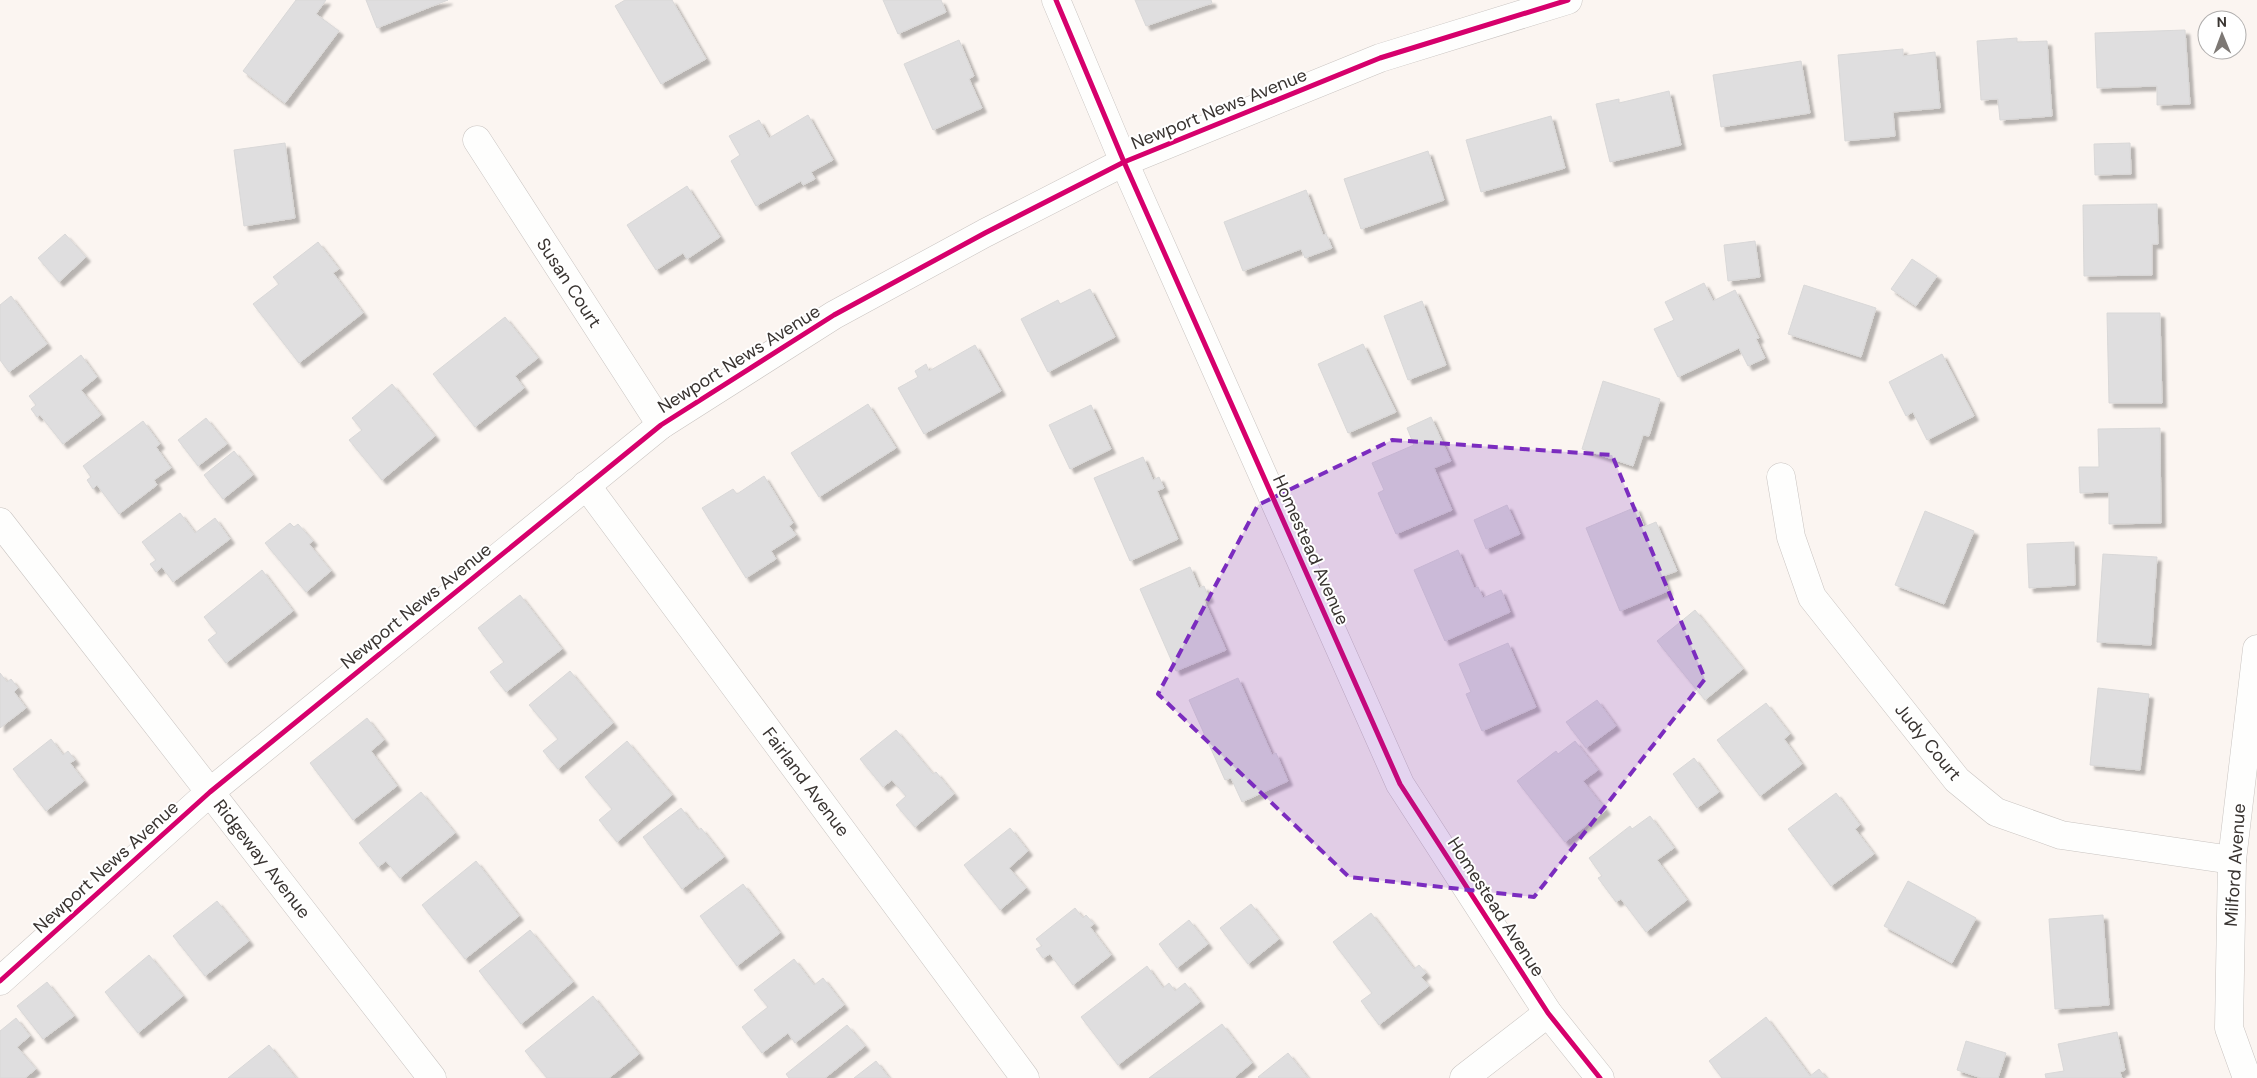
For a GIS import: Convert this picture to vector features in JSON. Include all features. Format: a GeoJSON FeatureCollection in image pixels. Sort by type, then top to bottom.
{"type":"FeatureCollection","features":[{"type":"Feature","properties":{"kind":"street","name":"Homestead Avenue"},"geometry":{"type":"LineString","coordinates":[[1056,0],[1124,162],[1400,784],[1548,1013],[1600,1078]]}},
{"type":"Feature","properties":{"kind":"street","name":"Newport News Avenue"},"geometry":{"type":"LineString","coordinates":[[0,981],[210,792],[660,425],[834,315],[985,233],[1124,162],[1380,58],[1568,0]]}},
{"type":"Feature","properties":{"kind":"street","name":"Susan Court"},"geometry":{"type":"LineString","coordinates":[[478,140],[660,425]]}},
{"type":"Feature","properties":{"kind":"street","name":"Judy Court"},"geometry":{"type":"LineString","coordinates":[[1781,477],[1791,537],[1812,597],[1956,780],[1996,812],[2061,835],[2232,860]]}},
{"type":"Feature","properties":{"kind":"street","name":"Fairland Avenue"},"geometry":{"type":"LineString","coordinates":[[586,485],[1025,1078]]}},
{"type":"Feature","properties":{"kind":"street","name":"Ridgeway Avenue"},"geometry":{"type":"LineString","coordinates":[[0,522],[432,1078]]}},
{"type":"Feature","properties":{"kind":"street","name":"Milford Avenue"},"geometry":{"type":"LineString","coordinates":[[2247,1078],[2228,1028],[2232,860],[2257,649]]}},
{"type":"Feature","properties":{"kind":"street"},"geometry":{"type":"LineString","coordinates":[[1464,1078],[1548,1013]]}},
{"type":"Feature","properties":{"kind":"highlighted area"},"geometry":{"type":"Polygon","coordinates":[[[1392,440],[1612,455],[1705,679],[1534,897],[1349,877],[1158,694],[1258,505],[1392,440]]]}},
{"type":"Feature","properties":{"kind":"building"},"geometry":{"type":"Polygon","coordinates":[[[296,0],[326,0],[316,14],[339,31],[285,103],[243,71],[296,0]]]}},
{"type":"Feature","properties":{"kind":"building"},"geometry":{"type":"Polygon","coordinates":[[[366,0],[448,0],[377,28],[366,0]]]}},
{"type":"Feature","properties":{"kind":"building"},"geometry":{"type":"Polygon","coordinates":[[[625,0],[672,0],[706,59],[661,84],[615,6],[625,0]]]}},
{"type":"Feature","properties":{"kind":"building"},"geometry":{"type":"Polygon","coordinates":[[[883,0],[941,0],[946,12],[898,34],[883,0]]]}},
{"type":"Feature","properties":{"kind":"building"},"geometry":{"type":"Polygon","coordinates":[[[1135,0],[1211,0],[1212,3],[1146,26],[1135,0]]]}},
{"type":"Feature","properties":{"kind":"building"},"geometry":{"type":"Polygon","coordinates":[[[2185,30],[2190,104],[2157,105],[2157,86],[2097,88],[2095,33],[2185,30]]]}},
{"type":"Feature","properties":{"kind":"building"},"geometry":{"type":"Polygon","coordinates":[[[2017,38],[2017,42],[2047,41],[2052,116],[2000,120],[1998,99],[1981,100],[1977,41],[2017,38]]]}},
{"type":"Feature","properties":{"kind":"building"},"geometry":{"type":"Polygon","coordinates":[[[959,40],[974,76],[969,79],[982,108],[933,130],[904,64],[959,40]]]}},
{"type":"Feature","properties":{"kind":"building"},"geometry":{"type":"Polygon","coordinates":[[[1903,49],[1903,56],[1935,52],[1940,108],[1893,112],[1895,136],[1845,141],[1838,55],[1903,49]]]}},
{"type":"Feature","properties":{"kind":"building"},"geometry":{"type":"Polygon","coordinates":[[[1801,61],[1810,113],[1721,127],[1713,75],[1801,61]]]}},
{"type":"Feature","properties":{"kind":"building"},"geometry":{"type":"Polygon","coordinates":[[[1669,91],[1681,145],[1610,162],[1596,104],[1619,99],[1619,103],[1669,91]]]}},
{"type":"Feature","properties":{"kind":"building"},"geometry":{"type":"Polygon","coordinates":[[[808,115],[833,160],[811,172],[815,179],[803,185],[801,181],[756,206],[731,161],[740,155],[729,136],[759,120],[769,138],[808,115]]]}},
{"type":"Feature","properties":{"kind":"building"},"geometry":{"type":"Polygon","coordinates":[[[1551,116],[1565,168],[1481,192],[1466,140],[1551,116]]]}},
{"type":"Feature","properties":{"kind":"building"},"geometry":{"type":"Polygon","coordinates":[[[285,143],[295,218],[244,226],[234,150],[285,143]]]}},
{"type":"Feature","properties":{"kind":"building"},"geometry":{"type":"Polygon","coordinates":[[[2130,143],[2131,174],[2095,175],[2094,144],[2130,143]]]}},
{"type":"Feature","properties":{"kind":"building"},"geometry":{"type":"Polygon","coordinates":[[[1428,151],[1444,200],[1361,229],[1344,179],[1428,151]]]}},
{"type":"Feature","properties":{"kind":"building"},"geometry":{"type":"Polygon","coordinates":[[[687,186],[720,237],[687,259],[683,253],[656,270],[627,225],[687,186]]]}},
{"type":"Feature","properties":{"kind":"building"},"geometry":{"type":"Polygon","coordinates":[[[1306,190],[1323,235],[1326,234],[1332,248],[1305,258],[1301,249],[1243,271],[1224,222],[1306,190]]]}},
{"type":"Feature","properties":{"kind":"building"},"geometry":{"type":"Polygon","coordinates":[[[2157,204],[2158,244],[2152,244],[2152,275],[2084,276],[2083,205],[2157,204]]]}},
{"type":"Feature","properties":{"kind":"building"},"geometry":{"type":"Polygon","coordinates":[[[65,234],[86,257],[59,282],[38,258],[65,234]]]}},
{"type":"Feature","properties":{"kind":"building"},"geometry":{"type":"Polygon","coordinates":[[[1755,241],[1760,277],[1728,281],[1724,245],[1755,241]]]}},
{"type":"Feature","properties":{"kind":"building"},"geometry":{"type":"Polygon","coordinates":[[[318,242],[339,269],[333,273],[363,313],[299,363],[253,304],[279,284],[273,277],[318,242]]]}},
{"type":"Feature","properties":{"kind":"building"},"geometry":{"type":"Polygon","coordinates":[[[1912,259],[1937,276],[1916,306],[1891,289],[1912,259]]]}},
{"type":"Feature","properties":{"kind":"building"},"geometry":{"type":"Polygon","coordinates":[[[1704,283],[1713,301],[1735,290],[1759,338],[1756,339],[1765,358],[1748,366],[1739,348],[1678,377],[1654,329],[1674,320],[1665,302],[1704,283]]]}},
{"type":"Feature","properties":{"kind":"building"},"geometry":{"type":"Polygon","coordinates":[[[1804,285],[1876,308],[1861,357],[1788,334],[1804,285]]]}},
{"type":"Feature","properties":{"kind":"building"},"geometry":{"type":"Polygon","coordinates":[[[1090,289],[1115,337],[1048,372],[1021,319],[1058,300],[1060,304],[1090,289]]]}},
{"type":"Feature","properties":{"kind":"building"},"geometry":{"type":"Polygon","coordinates":[[[11,296],[47,344],[9,372],[0,360],[0,305],[11,296]]]}},
{"type":"Feature","properties":{"kind":"building"},"geometry":{"type":"Polygon","coordinates":[[[1422,301],[1446,365],[1408,380],[1384,316],[1422,301]]]}},
{"type":"Feature","properties":{"kind":"building"},"geometry":{"type":"Polygon","coordinates":[[[2107,313],[2160,313],[2162,403],[2109,403],[2107,313]]]}},
{"type":"Feature","properties":{"kind":"building"},"geometry":{"type":"Polygon","coordinates":[[[505,317],[538,358],[515,376],[524,388],[475,427],[433,374],[505,317]]]}},
{"type":"Feature","properties":{"kind":"building"},"geometry":{"type":"Polygon","coordinates":[[[1363,344],[1396,412],[1348,433],[1318,364],[1363,344]]]}},
{"type":"Feature","properties":{"kind":"building"},"geometry":{"type":"Polygon","coordinates":[[[975,345],[1001,391],[924,434],[898,388],[918,377],[915,371],[926,364],[929,371],[975,345]]]}},
{"type":"Feature","properties":{"kind":"building"},"geometry":{"type":"Polygon","coordinates":[[[1942,354],[1974,416],[1927,440],[1913,412],[1906,416],[1889,382],[1942,354]]]}},
{"type":"Feature","properties":{"kind":"building"},"geometry":{"type":"Polygon","coordinates":[[[81,355],[97,377],[81,390],[101,415],[63,444],[40,415],[37,417],[31,409],[36,405],[29,396],[81,355]]]}},
{"type":"Feature","properties":{"kind":"building"},"geometry":{"type":"Polygon","coordinates":[[[1603,381],[1660,399],[1649,436],[1643,435],[1633,466],[1582,449],[1603,381]]]}},
{"type":"Feature","properties":{"kind":"building"},"geometry":{"type":"Polygon","coordinates":[[[392,384],[435,436],[382,480],[349,440],[362,430],[352,418],[392,384]]]}},
{"type":"Feature","properties":{"kind":"building"},"geometry":{"type":"Polygon","coordinates":[[[868,404],[896,448],[819,497],[791,453],[868,404]]]}},
{"type":"Feature","properties":{"kind":"building"},"geometry":{"type":"Polygon","coordinates":[[[1091,405],[1111,449],[1070,469],[1049,425],[1091,405]]]}},
{"type":"Feature","properties":{"kind":"building"},"geometry":{"type":"Polygon","coordinates":[[[1431,417],[1451,461],[1434,468],[1452,510],[1396,534],[1378,493],[1384,490],[1372,463],[1414,445],[1407,428],[1431,417]]]}},
{"type":"Feature","properties":{"kind":"building"},"geometry":{"type":"Polygon","coordinates":[[[206,418],[227,444],[198,466],[178,440],[206,418]]]}},
{"type":"Feature","properties":{"kind":"building"},"geometry":{"type":"Polygon","coordinates":[[[143,421],[160,444],[156,447],[171,468],[154,480],[157,485],[119,514],[97,485],[93,489],[87,480],[91,477],[83,466],[143,421]]]}},
{"type":"Feature","properties":{"kind":"building"},"geometry":{"type":"Polygon","coordinates":[[[2160,428],[2161,523],[2109,524],[2109,492],[2080,493],[2079,467],[2099,467],[2098,429],[2160,428]]]}},
{"type":"Feature","properties":{"kind":"building"},"geometry":{"type":"Polygon","coordinates":[[[234,451],[253,475],[223,499],[204,475],[234,451]]]}},
{"type":"Feature","properties":{"kind":"building"},"geometry":{"type":"Polygon","coordinates":[[[1143,457],[1153,480],[1159,477],[1164,488],[1157,491],[1178,539],[1130,561],[1094,478],[1143,457]]]}},
{"type":"Feature","properties":{"kind":"building"},"geometry":{"type":"Polygon","coordinates":[[[764,476],[793,523],[789,526],[796,535],[771,551],[776,559],[746,578],[702,508],[733,489],[737,494],[764,476]]]}},
{"type":"Feature","properties":{"kind":"building"},"geometry":{"type":"Polygon","coordinates":[[[1507,505],[1520,534],[1486,549],[1474,520],[1507,505]]]}},
{"type":"Feature","properties":{"kind":"building"},"geometry":{"type":"Polygon","coordinates":[[[1636,507],[1644,527],[1656,522],[1677,571],[1663,576],[1668,591],[1620,611],[1586,528],[1636,507]]]}},
{"type":"Feature","properties":{"kind":"building"},"geometry":{"type":"Polygon","coordinates":[[[1925,511],[1974,531],[1944,604],[1895,585],[1925,511]]]}},
{"type":"Feature","properties":{"kind":"building"},"geometry":{"type":"Polygon","coordinates":[[[180,513],[195,533],[215,518],[230,539],[173,582],[162,567],[156,572],[150,564],[156,560],[142,542],[180,513]]]}},
{"type":"Feature","properties":{"kind":"building"},"geometry":{"type":"Polygon","coordinates":[[[290,523],[294,527],[298,524],[313,541],[309,544],[331,571],[306,592],[265,543],[290,523]]]}},
{"type":"Feature","properties":{"kind":"building"},"geometry":{"type":"Polygon","coordinates":[[[2074,542],[2075,585],[2029,588],[2027,544],[2074,542]]]}},
{"type":"Feature","properties":{"kind":"building"},"geometry":{"type":"Polygon","coordinates":[[[1458,550],[1474,588],[1478,587],[1483,598],[1501,590],[1510,612],[1445,641],[1414,570],[1458,550]]]}},
{"type":"Feature","properties":{"kind":"building"},"geometry":{"type":"Polygon","coordinates":[[[2103,554],[2157,557],[2151,645],[2097,642],[2103,554]]]}},
{"type":"Feature","properties":{"kind":"building"},"geometry":{"type":"Polygon","coordinates":[[[1190,567],[1199,588],[1204,586],[1209,598],[1204,600],[1226,650],[1176,671],[1140,589],[1190,567]]]}},
{"type":"Feature","properties":{"kind":"building"},"geometry":{"type":"Polygon","coordinates":[[[262,570],[293,611],[226,663],[208,640],[217,633],[204,617],[262,570]]]}},
{"type":"Feature","properties":{"kind":"building"},"geometry":{"type":"Polygon","coordinates":[[[520,595],[562,649],[506,692],[490,672],[504,662],[478,628],[520,595]]]}},
{"type":"Feature","properties":{"kind":"building"},"geometry":{"type":"Polygon","coordinates":[[[1695,610],[1743,669],[1705,700],[1657,641],[1695,610]]]}},
{"type":"Feature","properties":{"kind":"building"},"geometry":{"type":"Polygon","coordinates":[[[1508,643],[1536,707],[1482,731],[1466,694],[1471,692],[1459,664],[1508,643]]]}},
{"type":"Feature","properties":{"kind":"building"},"geometry":{"type":"Polygon","coordinates":[[[570,671],[613,723],[558,769],[543,751],[558,739],[529,705],[570,671]]]}},
{"type":"Feature","properties":{"kind":"building"},"geometry":{"type":"Polygon","coordinates":[[[0,673],[7,682],[11,679],[18,688],[14,692],[26,708],[0,728],[0,673]]]}},
{"type":"Feature","properties":{"kind":"building"},"geometry":{"type":"Polygon","coordinates":[[[1238,678],[1272,755],[1276,753],[1288,781],[1242,802],[1231,778],[1225,780],[1189,700],[1238,678]]]}},
{"type":"Feature","properties":{"kind":"building"},"geometry":{"type":"Polygon","coordinates":[[[2098,688],[2149,694],[2140,770],[2090,765],[2098,688]]]}},
{"type":"Feature","properties":{"kind":"building"},"geometry":{"type":"Polygon","coordinates":[[[1597,700],[1616,726],[1586,748],[1566,722],[1597,700]]]}},
{"type":"Feature","properties":{"kind":"building"},"geometry":{"type":"Polygon","coordinates":[[[1766,703],[1790,734],[1784,739],[1802,764],[1760,796],[1717,740],[1766,703]]]}},
{"type":"Feature","properties":{"kind":"building"},"geometry":{"type":"Polygon","coordinates":[[[367,718],[384,740],[371,751],[397,786],[353,820],[310,763],[367,718]]]}},
{"type":"Feature","properties":{"kind":"building"},"geometry":{"type":"Polygon","coordinates":[[[896,730],[933,774],[936,772],[954,794],[915,827],[896,805],[906,796],[892,780],[883,787],[860,759],[896,730]]]}},
{"type":"Feature","properties":{"kind":"building"},"geometry":{"type":"Polygon","coordinates":[[[51,739],[63,755],[68,751],[75,760],[70,763],[84,781],[46,811],[13,769],[51,739]]]}},
{"type":"Feature","properties":{"kind":"building"},"geometry":{"type":"Polygon","coordinates":[[[627,741],[672,795],[617,842],[599,820],[612,809],[585,777],[627,741]]]}},
{"type":"Feature","properties":{"kind":"building"},"geometry":{"type":"Polygon","coordinates":[[[1575,741],[1598,770],[1583,781],[1606,810],[1565,842],[1517,781],[1556,751],[1558,754],[1575,741]]]}},
{"type":"Feature","properties":{"kind":"building"},"geometry":{"type":"Polygon","coordinates":[[[1694,758],[1719,792],[1697,808],[1673,774],[1694,758]]]}},
{"type":"Feature","properties":{"kind":"building"},"geometry":{"type":"Polygon","coordinates":[[[421,792],[455,833],[400,878],[386,861],[378,867],[359,843],[421,792]]]}},
{"type":"Feature","properties":{"kind":"building"},"geometry":{"type":"Polygon","coordinates":[[[1836,793],[1860,825],[1855,829],[1874,854],[1831,886],[1788,829],[1836,793]]]}},
{"type":"Feature","properties":{"kind":"building"},"geometry":{"type":"Polygon","coordinates":[[[681,808],[698,830],[701,828],[724,857],[682,889],[643,837],[681,808]]]}},
{"type":"Feature","properties":{"kind":"building"},"geometry":{"type":"Polygon","coordinates":[[[1650,816],[1674,848],[1657,860],[1687,900],[1646,932],[1621,899],[1616,902],[1598,878],[1602,876],[1589,858],[1630,826],[1632,829],[1650,816]]]}},
{"type":"Feature","properties":{"kind":"building"},"geometry":{"type":"Polygon","coordinates":[[[1010,828],[1028,851],[1009,868],[1026,888],[1000,910],[964,865],[1010,828]]]}},
{"type":"Feature","properties":{"kind":"building"},"geometry":{"type":"Polygon","coordinates":[[[476,861],[519,916],[465,959],[422,905],[476,861]]]}},
{"type":"Feature","properties":{"kind":"building"},"geometry":{"type":"Polygon","coordinates":[[[1908,881],[1976,918],[1952,963],[1884,926],[1908,881]]]}},
{"type":"Feature","properties":{"kind":"building"},"geometry":{"type":"Polygon","coordinates":[[[743,884],[780,933],[737,966],[700,916],[743,884]]]}},
{"type":"Feature","properties":{"kind":"building"},"geometry":{"type":"Polygon","coordinates":[[[217,901],[249,941],[205,976],[173,936],[217,901]]]}},
{"type":"Feature","properties":{"kind":"building"},"geometry":{"type":"Polygon","coordinates":[[[1251,904],[1279,939],[1248,964],[1220,928],[1251,904]]]}},
{"type":"Feature","properties":{"kind":"building"},"geometry":{"type":"Polygon","coordinates":[[[1075,908],[1083,918],[1086,915],[1094,924],[1090,927],[1111,955],[1073,985],[1050,954],[1043,958],[1036,949],[1042,946],[1036,939],[1075,908]]]}},
{"type":"Feature","properties":{"kind":"building"},"geometry":{"type":"Polygon","coordinates":[[[1371,913],[1414,969],[1419,965],[1426,973],[1421,977],[1429,986],[1379,1025],[1361,1001],[1372,993],[1333,942],[1371,913]]]}},
{"type":"Feature","properties":{"kind":"building"},"geometry":{"type":"Polygon","coordinates":[[[2103,915],[2109,1005],[2055,1009],[2049,919],[2103,915]]]}},
{"type":"Feature","properties":{"kind":"building"},"geometry":{"type":"Polygon","coordinates":[[[1189,920],[1208,944],[1177,968],[1159,944],[1189,920]]]}},
{"type":"Feature","properties":{"kind":"building"},"geometry":{"type":"Polygon","coordinates":[[[530,930],[573,982],[521,1024],[479,971],[530,930]]]}},
{"type":"Feature","properties":{"kind":"building"},"geometry":{"type":"Polygon","coordinates":[[[149,955],[183,996],[138,1033],[105,992],[149,955]]]}},
{"type":"Feature","properties":{"kind":"building"},"geometry":{"type":"Polygon","coordinates":[[[794,959],[814,985],[823,978],[844,1005],[795,1043],[788,1033],[762,1053],[742,1027],[768,1007],[754,990],[794,959]]]}},
{"type":"Feature","properties":{"kind":"building"},"geometry":{"type":"Polygon","coordinates":[[[1147,966],[1163,988],[1169,983],[1175,991],[1185,983],[1200,1002],[1118,1065],[1081,1017],[1147,966]]]}},
{"type":"Feature","properties":{"kind":"building"},"geometry":{"type":"Polygon","coordinates":[[[47,982],[74,1016],[43,1039],[17,1006],[47,982]]]}},
{"type":"Feature","properties":{"kind":"building"},"geometry":{"type":"Polygon","coordinates":[[[593,996],[639,1054],[609,1078],[547,1078],[525,1051],[593,996]]]}},
{"type":"Feature","properties":{"kind":"building"},"geometry":{"type":"Polygon","coordinates":[[[1766,1017],[1810,1076],[1819,1069],[1826,1078],[1722,1078],[1709,1061],[1766,1017]]]}},
{"type":"Feature","properties":{"kind":"building"},"geometry":{"type":"Polygon","coordinates":[[[16,1018],[30,1036],[17,1047],[36,1069],[25,1078],[0,1078],[0,1031],[16,1018]]]}},
{"type":"Feature","properties":{"kind":"building"},"geometry":{"type":"Polygon","coordinates":[[[1222,1024],[1252,1063],[1236,1078],[1149,1078],[1222,1024]]]}},
{"type":"Feature","properties":{"kind":"building"},"geometry":{"type":"Polygon","coordinates":[[[847,1025],[865,1046],[825,1078],[789,1078],[786,1074],[847,1025]]]}},
{"type":"Feature","properties":{"kind":"building"},"geometry":{"type":"Polygon","coordinates":[[[2117,1032],[2125,1070],[2120,1072],[2122,1078],[2046,1078],[2045,1074],[2064,1071],[2058,1044],[2117,1032]]]}},
{"type":"Feature","properties":{"kind":"building"},"geometry":{"type":"Polygon","coordinates":[[[1966,1041],[2006,1053],[1998,1078],[1981,1078],[1957,1070],[1966,1041]]]}},
{"type":"Feature","properties":{"kind":"building"},"geometry":{"type":"Polygon","coordinates":[[[269,1045],[296,1078],[228,1078],[269,1045]]]}},
{"type":"Feature","properties":{"kind":"building"},"geometry":{"type":"Polygon","coordinates":[[[1288,1053],[1308,1078],[1258,1077],[1288,1053]]]}},
{"type":"Feature","properties":{"kind":"building"},"geometry":{"type":"Polygon","coordinates":[[[876,1061],[889,1078],[854,1078],[876,1061]]]}},
{"type":"Feature","properties":{"kind":"cycle path"},"geometry":{"type":"LineString","coordinates":[[1056,0],[1124,162],[1400,784],[1548,1013],[1600,1078]]}},
{"type":"Feature","properties":{"kind":"cycle path"},"geometry":{"type":"LineString","coordinates":[[0,981],[210,792],[661,425],[834,315],[985,233],[1124,162],[1380,58],[1568,0]]}}]}
